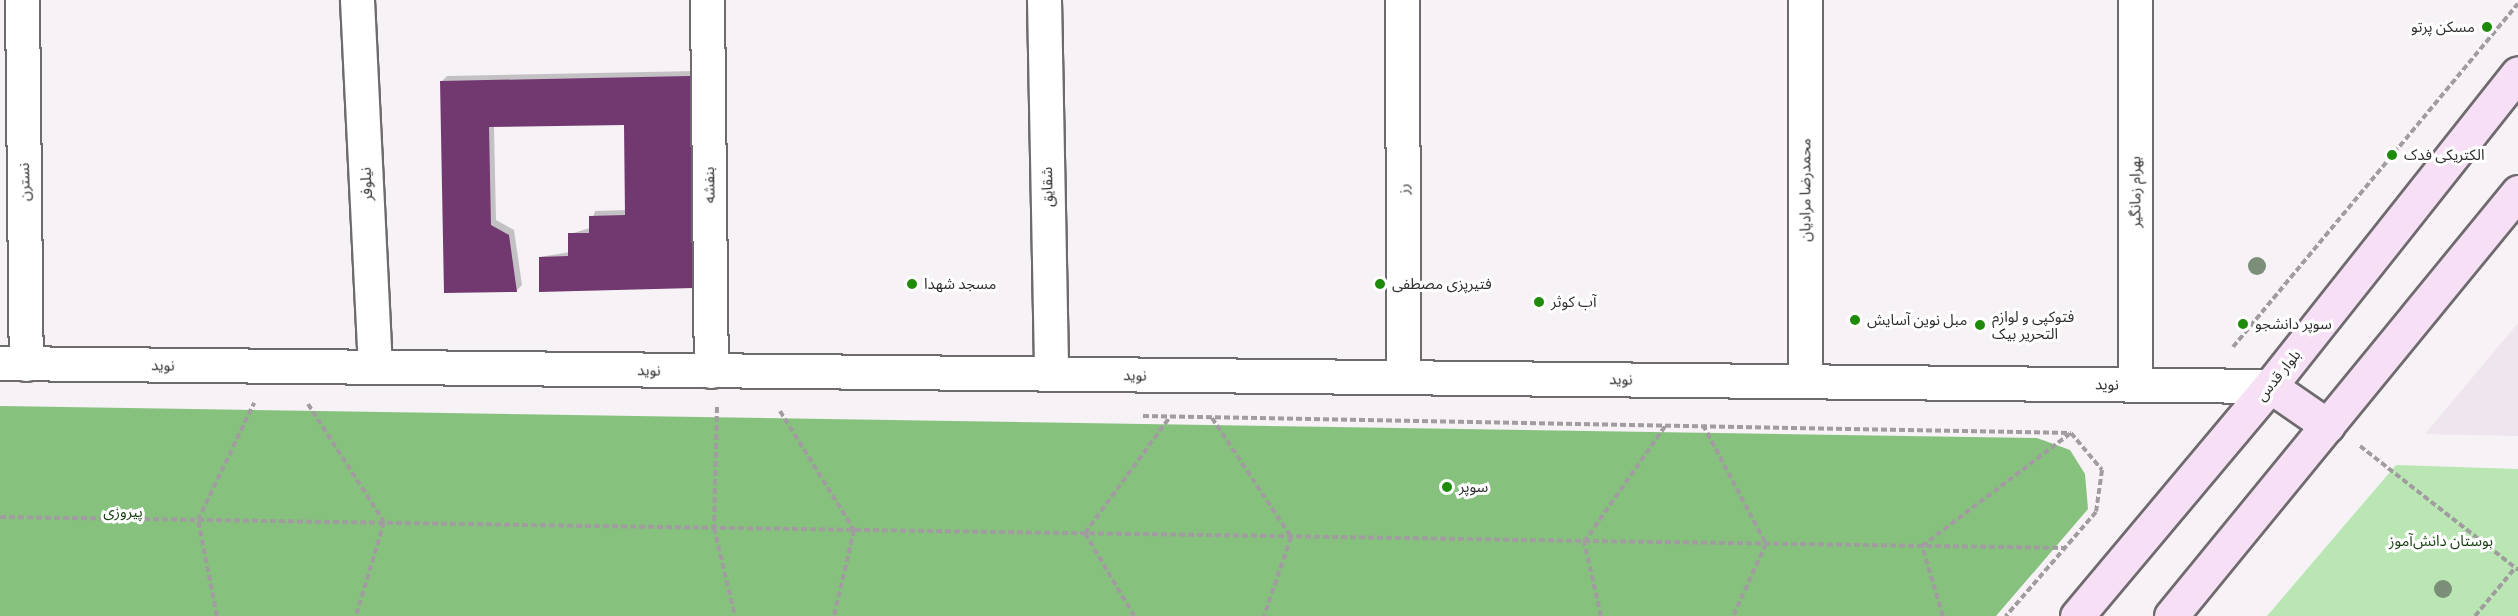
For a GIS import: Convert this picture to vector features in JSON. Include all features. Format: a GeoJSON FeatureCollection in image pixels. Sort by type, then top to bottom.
{"type":"FeatureCollection","features":[{"type":"Feature","properties":{"kind":"main road","name":"بلوار قدس"},"geometry":{"type":"LineString","coordinates":[[2077,616],[2270,386],[2518,73]]}},
{"type":"Feature","properties":{"kind":"main road"},"geometry":{"type":"LineString","coordinates":[[2171,616],[2518,192]]}},
{"type":"Feature","properties":{"kind":"main road"},"geometry":{"type":"LineString","coordinates":[[2270,386],[2328,426]]}},
{"type":"Feature","properties":{"kind":"street","name":"نسترن"},"geometry":{"type":"LineString","coordinates":[[13,363],[22,0]]}},
{"type":"Feature","properties":{"kind":"street","name":"نیلوفر"},"geometry":{"type":"LineString","coordinates":[[357,0],[375,367]]}},
{"type":"Feature","properties":{"kind":"street","name":"بنفشه"},"geometry":{"type":"LineString","coordinates":[[707,0],[711,371]]}},
{"type":"Feature","properties":{"kind":"street","name":"شقایق"},"geometry":{"type":"LineString","coordinates":[[1044,0],[1051,374]]}},
{"type":"Feature","properties":{"kind":"street","name":"رز"},"geometry":{"type":"LineString","coordinates":[[1402,0],[1403,377]]}},
{"type":"Feature","properties":{"kind":"street","name":"محمدرضا مرادیان"},"geometry":{"type":"LineString","coordinates":[[1805,0],[1805,381]]}},
{"type":"Feature","properties":{"kind":"street","name":"بهرام زمانگیر"},"geometry":{"type":"LineString","coordinates":[[2135,0],[2135,384]]}},
{"type":"Feature","properties":{"kind":"street","name":"نوید"},"geometry":{"type":"LineString","coordinates":[[13,363],[2270,386]]}},
{"type":"Feature","properties":{"kind":"path"},"geometry":{"type":"LineString","coordinates":[[2202,385],[2518,4]]}},
{"type":"Feature","properties":{"kind":"path"},"geometry":{"type":"LineString","coordinates":[[711,371],[717,409],[714,528],[735,616]]}},
{"type":"Feature","properties":{"kind":"path"},"geometry":{"type":"LineString","coordinates":[[243,402],[265,402]]}},
{"type":"Feature","properties":{"kind":"path"},"geometry":{"type":"LineString","coordinates":[[217,616],[198,520],[254,402]]}},
{"type":"Feature","properties":{"kind":"path"},"geometry":{"type":"LineString","coordinates":[[297,403],[319,403]]}},
{"type":"Feature","properties":{"kind":"path"},"geometry":{"type":"LineString","coordinates":[[308,403],[384,522],[356,616]]}},
{"type":"Feature","properties":{"kind":"path"},"geometry":{"type":"LineString","coordinates":[[705,409],[728,409]]}},
{"type":"Feature","properties":{"kind":"path"},"geometry":{"type":"LineString","coordinates":[[769,410],[792,411]]}},
{"type":"Feature","properties":{"kind":"path"},"geometry":{"type":"LineString","coordinates":[[780,411],[854,530],[834,616]]}},
{"type":"Feature","properties":{"kind":"path"},"geometry":{"type":"LineString","coordinates":[[1136,416],[2071,433],[2102,470],[2096,512],[2006,616]]}},
{"type":"Feature","properties":{"kind":"path"},"geometry":{"type":"LineString","coordinates":[[1085,533],[1170,417]]}},
{"type":"Feature","properties":{"kind":"path"},"geometry":{"type":"LineString","coordinates":[[1211,417],[1291,537]]}},
{"type":"Feature","properties":{"kind":"path"},"geometry":{"type":"LineString","coordinates":[[1601,616],[1584,542],[1667,425]]}},
{"type":"Feature","properties":{"kind":"path"},"geometry":{"type":"LineString","coordinates":[[1703,425],[1766,544]]}},
{"type":"Feature","properties":{"kind":"path"},"geometry":{"type":"LineString","coordinates":[[2328,426],[2517,568],[2475,616]]}},
{"type":"Feature","properties":{"kind":"path"},"geometry":{"type":"LineString","coordinates":[[1922,546],[2071,433]]}},
{"type":"Feature","properties":{"kind":"path"},"geometry":{"type":"LineString","coordinates":[[0,516],[2065,548]]}},
{"type":"Feature","properties":{"kind":"path"},"geometry":{"type":"LineString","coordinates":[[1085,533],[1134,616]]}},
{"type":"Feature","properties":{"kind":"path"},"geometry":{"type":"LineString","coordinates":[[1264,616],[1291,537]]}},
{"type":"Feature","properties":{"kind":"path"},"geometry":{"type":"LineString","coordinates":[[1733,616],[1766,544]]}},
{"type":"Feature","properties":{"kind":"path"},"geometry":{"type":"LineString","coordinates":[[1922,546],[1942,616]]}},
{"type":"Feature","properties":{"kind":"shaded area"},"geometry":{"type":"Polygon","coordinates":[[[2518,323],[2518,436],[2425,434],[2518,323]]]}},
{"type":"Feature","properties":{"kind":"green space","name":"پیروزی"},"geometry":{"type":"Polygon","coordinates":[[[0,406],[2037,438],[2070,450],[2085,474],[2088,509],[1996,616],[0,616],[0,406]]]}},
{"type":"Feature","properties":{"kind":"green space","name":"بوستان دانش‌آموز"},"geometry":{"type":"Polygon","coordinates":[[[2396,465],[2518,469],[2518,616],[2267,616],[2396,465]]]}},
{"type":"Feature","properties":{"kind":"building"},"geometry":{"type":"Polygon","coordinates":[[[690,76],[694,288],[539,292],[539,257],[568,256],[568,233],[589,233],[589,216],[625,215],[624,125],[489,127],[491,225],[509,235],[517,292],[444,293],[440,81],[690,76]]]}},
{"type":"Feature","properties":{"kind":"place","name":"مسکن پرتو"},"geometry":{"type":"Point","coordinates":[2487,27]}},
{"type":"Feature","properties":{"kind":"place","name":"الکتریکی فدک"},"geometry":{"type":"Point","coordinates":[2392,155]}},
{"type":"Feature","properties":{"kind":"place","name":"مسجد شهدا"},"geometry":{"type":"Point","coordinates":[912,284]}},
{"type":"Feature","properties":{"kind":"place","name":"فتیرپزی مصطفی"},"geometry":{"type":"Point","coordinates":[1380,284]}},
{"type":"Feature","properties":{"kind":"place","name":"آب کوثر"},"geometry":{"type":"Point","coordinates":[1539,302]}},
{"type":"Feature","properties":{"kind":"place","name":"مبل نوین آسایش"},"geometry":{"type":"Point","coordinates":[1855,320]}},
{"type":"Feature","properties":{"kind":"place","name":"سوپر دانشجو"},"geometry":{"type":"Point","coordinates":[2243,324]}},
{"type":"Feature","properties":{"kind":"place","name":"فتوکپی و لوازم التحریر بیک"},"geometry":{"type":"Point","coordinates":[1980,325]}},
{"type":"Feature","properties":{"kind":"place","name":"سوپر"},"geometry":{"type":"Point","coordinates":[1447,487]}}]}
